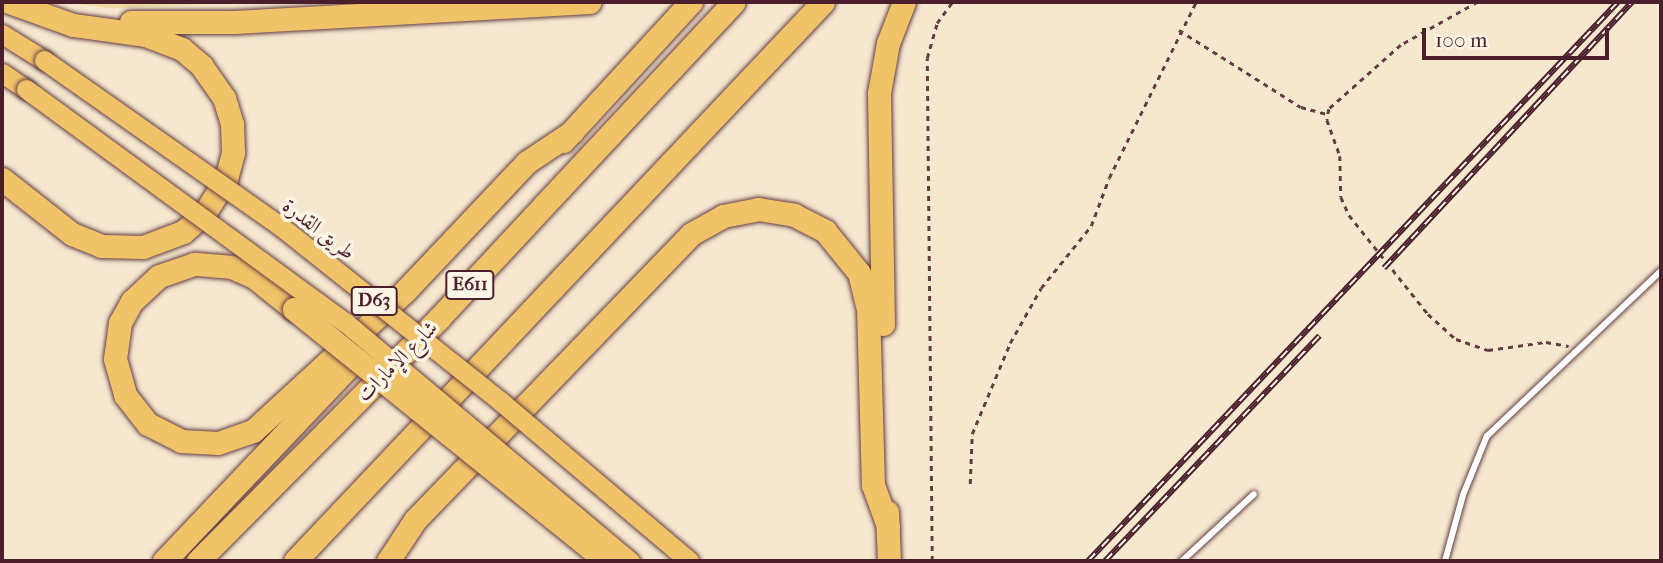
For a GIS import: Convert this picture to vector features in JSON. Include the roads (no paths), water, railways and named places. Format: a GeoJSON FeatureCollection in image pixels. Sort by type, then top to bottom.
{"type":"FeatureCollection","features":[{"type":"Feature","properties":{"kind":"highway"},"geometry":{"type":"LineString","coordinates":[[2,166],[69,223],[119,238],[145,236],[169,226],[199,201],[213,179],[221,140],[218,114],[208,90],[192,69],[147,43],[74,24],[9,2]]}},
{"type":"Feature","properties":{"kind":"highway"},"geometry":{"type":"LineString","coordinates":[[32,2],[86,19],[141,23],[554,7],[589,2]]}},
{"type":"Feature","properties":{"kind":"highway"},"geometry":{"type":"LineString","coordinates":[[164,561],[572,132],[691,2]]}},
{"type":"Feature","properties":{"kind":"highway","name":"شارع الإمارات"},"geometry":{"type":"LineString","coordinates":[[198,561],[439,318],[734,2]]}},
{"type":"Feature","properties":{"kind":"highway"},"geometry":{"type":"LineString","coordinates":[[295,561],[823,2]]}},
{"type":"Feature","properties":{"kind":"highway"},"geometry":{"type":"LineString","coordinates":[[889,561],[878,118],[883,68],[904,2]]}},
{"type":"Feature","properties":{"kind":"highway"},"geometry":{"type":"LineString","coordinates":[[2,179],[55,224],[88,242],[115,248],[143,247],[170,239],[199,219],[220,192],[232,159],[232,124],[218,86],[202,66],[158,38],[74,24]]}},
{"type":"Feature","properties":{"kind":"highway"},"geometry":{"type":"LineString","coordinates":[[572,132],[527,162],[405,291],[253,431],[218,443],[181,441],[148,424],[125,395],[115,359],[120,323],[132,301],[159,276],[194,264],[232,267],[254,277],[294,309],[606,561]]}},
{"type":"Feature","properties":{"kind":"highway"},"geometry":{"type":"LineString","coordinates":[[388,561],[410,525],[691,233],[723,216],[758,209],[794,215],[825,231],[859,273],[868,308],[873,485],[888,526]]}},
{"type":"Feature","properties":{"kind":"main road","name":"طريق القدرة"},"geometry":{"type":"LineString","coordinates":[[2,34],[44,60],[279,225],[510,410],[689,561]]}},
{"type":"Feature","properties":{"kind":"main road","name":"D63"},"geometry":{"type":"LineString","coordinates":[[2,73],[346,323],[630,561]]}},
{"type":"Feature","properties":{"kind":"lane"},"geometry":{"type":"LineString","coordinates":[[1445,561],[1462,495],[1487,436],[1660,274]]}},
{"type":"Feature","properties":{"kind":"lane"},"geometry":{"type":"LineString","coordinates":[[1182,561],[1254,494]]}},
{"type":"Feature","properties":{"kind":"railway"},"geometry":{"type":"LineString","coordinates":[[1088,561],[1618,2]]}},
{"type":"Feature","properties":{"kind":"railway"},"geometry":{"type":"LineString","coordinates":[[1384,268],[1632,2]]}},
{"type":"Feature","properties":{"kind":"railway"},"geometry":{"type":"LineString","coordinates":[[1105,561],[1319,336]]}}]}
